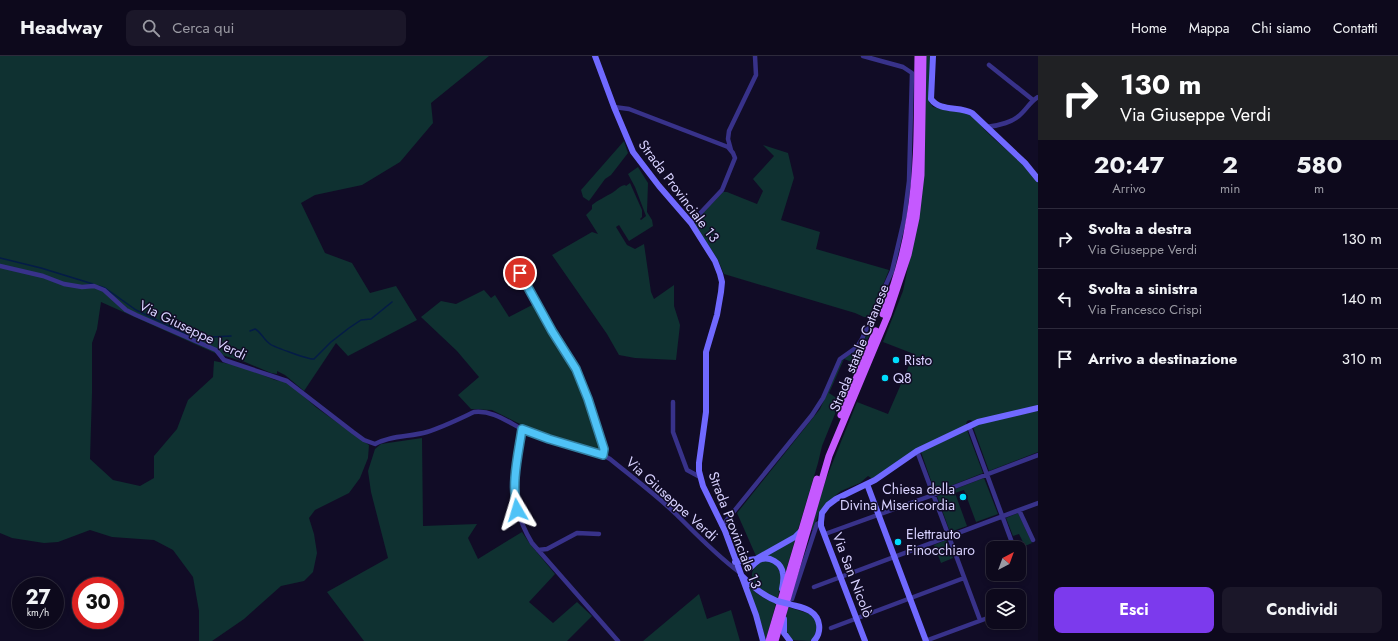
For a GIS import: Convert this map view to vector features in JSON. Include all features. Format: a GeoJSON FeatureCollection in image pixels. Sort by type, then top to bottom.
{"type":"FeatureCollection","features":[{"type":"Feature","properties":{"kind":"main road","name":"Strada Provinciale 13"},"geometry":{"type":"LineString","coordinates":[[595,56],[633,152],[659,186],[691,223],[715,261],[720,274],[722,282],[717,315],[706,352],[706,412],[699,463],[700,477],[722,526],[756,615],[763,641]]}},
{"type":"Feature","properties":{"kind":"main road","name":"Strada statale Catanese"},"geometry":{"type":"LineString","coordinates":[[769,641],[785,602],[801,531],[825,455],[884,310],[902,253],[910,216],[915,175],[918,56]]}},
{"type":"Feature","properties":{"kind":"main road","name":"Strada statale Catanese"},"geometry":{"type":"LineString","coordinates":[[775,639],[829,456],[888,315],[908,255],[916,218],[920,175],[923,56]]}},
{"type":"Feature","properties":{"kind":"main road"},"geometry":{"type":"LineString","coordinates":[[933,56],[931,99],[934,103],[945,107],[966,109],[972,113],[1025,163],[1038,179]]}},
{"type":"Feature","properties":{"kind":"main road"},"geometry":{"type":"LineString","coordinates":[[926,641],[867,484],[917,451],[969,426],[986,420],[1038,408]]}},
{"type":"Feature","properties":{"kind":"main road","name":"Via San Nicolò"},"geometry":{"type":"LineString","coordinates":[[865,641],[821,522],[825,510],[836,499],[867,484]]}},
{"type":"Feature","properties":{"kind":"main road"},"geometry":{"type":"LineString","coordinates":[[735,562],[756,559],[796,537],[801,531]]}},
{"type":"Feature","properties":{"kind":"main road"},"geometry":{"type":"LineString","coordinates":[[749,582],[748,576],[750,568],[756,559]]}},
{"type":"Feature","properties":{"kind":"main road"},"geometry":{"type":"LineString","coordinates":[[750,568],[756,562],[764,559],[772,559],[778,563],[783,574],[785,602],[783,627],[784,633],[790,641]]}},
{"type":"Feature","properties":{"kind":"main road"},"geometry":{"type":"LineString","coordinates":[[739,572],[761,593],[810,611],[818,619],[820,625],[820,631],[814,641]]}},
{"type":"Feature","properties":{"kind":"street"},"geometry":{"type":"LineString","coordinates":[[691,223],[722,190],[735,158],[728,140],[729,131],[756,75],[755,56]]}},
{"type":"Feature","properties":{"kind":"street"},"geometry":{"type":"LineString","coordinates":[[722,526],[812,415],[823,398],[840,359],[860,344],[892,271],[904,220],[909,181],[912,73],[903,67],[863,56]]}},
{"type":"Feature","properties":{"kind":"street"},"geometry":{"type":"LineString","coordinates":[[989,65],[1033,100]]}},
{"type":"Feature","properties":{"kind":"street"},"geometry":{"type":"LineString","coordinates":[[986,127],[992,127],[1015,119],[1021,115],[1033,100],[1038,97]]}},
{"type":"Feature","properties":{"kind":"street"},"geometry":{"type":"LineString","coordinates":[[614,107],[629,109],[728,147],[731,150]]}},
{"type":"Feature","properties":{"kind":"street","name":"Via Giuseppe Verdi"},"geometry":{"type":"LineString","coordinates":[[0,266],[43,276],[64,284],[94,286],[104,290],[126,310],[216,350],[224,360],[288,381],[364,440],[375,444],[392,438],[426,432],[474,412],[481,411],[488,412],[522,429],[549,439],[603,455],[647,488],[727,564],[739,572]]}},
{"type":"Feature","properties":{"kind":"street"},"geometry":{"type":"LineString","coordinates":[[520,273],[552,331],[576,369],[591,406],[604,449],[603,455]]}},
{"type":"Feature","properties":{"kind":"street"},"geometry":{"type":"LineString","coordinates":[[673,402],[673,432],[687,470],[700,477]]}},
{"type":"Feature","properties":{"kind":"street"},"geometry":{"type":"LineString","coordinates":[[969,426],[1011,541]]}},
{"type":"Feature","properties":{"kind":"street"},"geometry":{"type":"LineString","coordinates":[[522,429],[514,493],[517,510],[525,532],[538,550],[618,641]]}},
{"type":"Feature","properties":{"kind":"street"},"geometry":{"type":"LineString","coordinates":[[917,451],[980,620]]}},
{"type":"Feature","properties":{"kind":"street"},"geometry":{"type":"LineString","coordinates":[[825,534],[933,495],[1038,454]]}},
{"type":"Feature","properties":{"kind":"street"},"geometry":{"type":"LineString","coordinates":[[814,587],[1038,503]]}},
{"type":"Feature","properties":{"kind":"street"},"geometry":{"type":"LineString","coordinates":[[1019,510],[1033,540]]}},
{"type":"Feature","properties":{"kind":"street"},"geometry":{"type":"LineString","coordinates":[[785,602],[806,557],[817,524],[821,522]]}},
{"type":"Feature","properties":{"kind":"street"},"geometry":{"type":"LineString","coordinates":[[538,550],[547,549],[577,533],[599,534]]}},
{"type":"Feature","properties":{"kind":"street"},"geometry":{"type":"LineString","coordinates":[[727,564],[735,562]]}},
{"type":"Feature","properties":{"kind":"street"},"geometry":{"type":"LineString","coordinates":[[831,628],[964,578]]}},
{"type":"Feature","properties":{"kind":"street"},"geometry":{"type":"LineString","coordinates":[[926,641],[986,618]]}},
{"type":"Feature","properties":{"kind":"green space"},"geometry":{"type":"Polygon","coordinates":[[[0,56],[489,56],[431,103],[433,123],[400,162],[362,185],[315,195],[301,203],[325,253],[352,263],[370,293],[396,286],[417,320],[348,356],[336,343],[304,391],[285,375],[277,371],[277,374],[271,373],[245,362],[215,353],[101,302],[97,329],[92,343],[90,459],[113,480],[140,486],[154,478],[154,456],[177,429],[188,400],[213,377],[214,361],[240,366],[275,380],[287,382],[317,408],[369,445],[368,458],[360,478],[349,493],[315,510],[309,518],[314,534],[317,553],[313,572],[304,581],[281,586],[244,619],[212,641],[199,641],[199,611],[193,577],[173,550],[154,540],[112,537],[90,530],[58,542],[44,543],[12,538],[0,533],[0,56]]]}},
{"type":"Feature","properties":{"kind":"green space"},"geometry":{"type":"Polygon","coordinates":[[[926,56],[930,56],[929,102],[933,107],[966,112],[975,118],[993,138],[1033,175],[1038,183],[1038,405],[974,422],[970,420],[967,421],[966,425],[875,478],[868,476],[860,483],[841,491],[819,512],[813,530],[810,530],[826,479],[857,402],[888,414],[914,354],[883,342],[903,291],[909,262],[926,56]]]}},
{"type":"Feature","properties":{"kind":"green space"},"geometry":{"type":"Polygon","coordinates":[[[624,141],[628,153],[611,175],[605,179],[589,201],[583,197],[581,190],[624,141]]]}},
{"type":"Feature","properties":{"kind":"green space"},"geometry":{"type":"Polygon","coordinates":[[[763,145],[788,153],[794,178],[781,220],[820,232],[816,249],[889,270],[870,317],[864,317],[724,274],[718,260],[695,225],[695,221],[723,192],[727,192],[757,204],[763,191],[753,179],[774,156],[763,145]]]}},
{"type":"Feature","properties":{"kind":"green space"},"geometry":{"type":"Polygon","coordinates":[[[638,167],[648,183],[647,212],[652,220],[653,226],[629,241],[619,225],[616,227],[627,245],[635,249],[644,244],[651,292],[654,299],[674,285],[674,306],[680,325],[676,360],[635,358],[619,355],[607,334],[552,255],[592,232],[598,234],[586,215],[592,209],[592,205],[620,187],[626,186],[630,183],[642,210],[642,217],[640,219],[641,220],[646,216],[635,187],[628,174],[638,167]]]}},
{"type":"Feature","properties":{"kind":"green space"},"geometry":{"type":"Polygon","coordinates":[[[889,286],[880,313],[860,355],[852,362],[844,359],[862,345],[889,286]]]}},
{"type":"Feature","properties":{"kind":"green space"},"geometry":{"type":"Polygon","coordinates":[[[484,290],[491,298],[495,295],[509,317],[534,304],[579,381],[601,450],[556,439],[528,428],[492,410],[471,409],[458,395],[479,377],[457,351],[421,317],[441,301],[456,304],[484,290]]]}},
{"type":"Feature","properties":{"kind":"green space"},"geometry":{"type":"Polygon","coordinates":[[[844,359],[829,393],[837,400],[837,409],[822,446],[797,533],[756,556],[737,513],[820,409],[841,362],[844,359]]]}},
{"type":"Feature","properties":{"kind":"green space"},"geometry":{"type":"Polygon","coordinates":[[[1038,411],[1038,452],[989,471],[973,427],[983,423],[1038,411]]]}},
{"type":"Feature","properties":{"kind":"green space"},"geometry":{"type":"Polygon","coordinates":[[[967,430],[983,473],[935,492],[921,452],[967,430]]]}},
{"type":"Feature","properties":{"kind":"green space"},"geometry":{"type":"Polygon","coordinates":[[[422,438],[423,526],[477,524],[468,538],[478,559],[522,532],[555,574],[529,602],[553,623],[577,602],[592,616],[567,641],[364,641],[327,592],[388,558],[371,492],[368,471],[375,449],[381,444],[422,438]]]}},
{"type":"Feature","properties":{"kind":"green space"},"geometry":{"type":"Polygon","coordinates":[[[984,478],[998,514],[976,522],[964,490],[955,493],[967,526],[950,532],[937,496],[984,478]]]}},
{"type":"Feature","properties":{"kind":"green space"},"geometry":{"type":"Polygon","coordinates":[[[1018,513],[1032,543],[1026,546],[1026,541],[1022,541],[1019,534],[1013,536],[1006,518],[1018,513]]]}},
{"type":"Feature","properties":{"kind":"green space"},"geometry":{"type":"Polygon","coordinates":[[[795,540],[785,574],[783,568],[762,557],[795,540]]]}},
{"type":"Feature","properties":{"kind":"green space"},"geometry":{"type":"Polygon","coordinates":[[[946,540],[953,558],[941,563],[934,545],[946,540]]]}},
{"type":"Feature","properties":{"kind":"green space"},"geometry":{"type":"Polygon","coordinates":[[[765,560],[775,563],[782,576],[778,598],[764,592],[754,582],[752,576],[753,571],[757,565],[765,560]]]}},
{"type":"Feature","properties":{"kind":"green space"},"geometry":{"type":"Polygon","coordinates":[[[745,582],[759,595],[776,603],[766,640],[758,613],[745,582]]]}},
{"type":"Feature","properties":{"kind":"green space"},"geometry":{"type":"Polygon","coordinates":[[[699,594],[707,619],[731,610],[740,641],[643,641],[699,594]]]}},
{"type":"Feature","properties":{"kind":"green space"},"geometry":{"type":"Polygon","coordinates":[[[788,607],[810,614],[816,621],[817,629],[813,639],[810,641],[791,640],[784,627],[788,607]]]}},
{"type":"Feature","properties":{"kind":"waterway"},"geometry":{"type":"LineString","coordinates":[[0,258],[41,268],[93,284]]}},
{"type":"Feature","properties":{"kind":"waterway"},"geometry":{"type":"LineString","coordinates":[[99,286],[105,288],[136,310],[190,336],[231,336]]}},
{"type":"Feature","properties":{"kind":"waterway"},"geometry":{"type":"LineString","coordinates":[[250,331],[255,329],[257,330],[273,346],[314,359],[331,342],[349,328],[361,320],[371,319],[392,302]]}},
{"type":"Feature","properties":{"kind":"place","name":"Risto"},"geometry":{"type":"Point","coordinates":[896,360]}},
{"type":"Feature","properties":{"kind":"place","name":"Q8"},"geometry":{"type":"Point","coordinates":[885,378]}},
{"type":"Feature","properties":{"kind":"place","name":"Chiesa della Divina Misericordia"},"geometry":{"type":"Point","coordinates":[963,497]}},
{"type":"Feature","properties":{"kind":"place","name":"Elettrauto Finocchiaro"},"geometry":{"type":"Point","coordinates":[898,542]}},
{"type":"Feature","properties":{"kind":"route"},"geometry":{"type":"LineString","coordinates":[[517,510],[514,493],[522,429],[549,439],[603,455],[604,449],[588,399],[576,369],[552,331],[520,273]]}}]}
